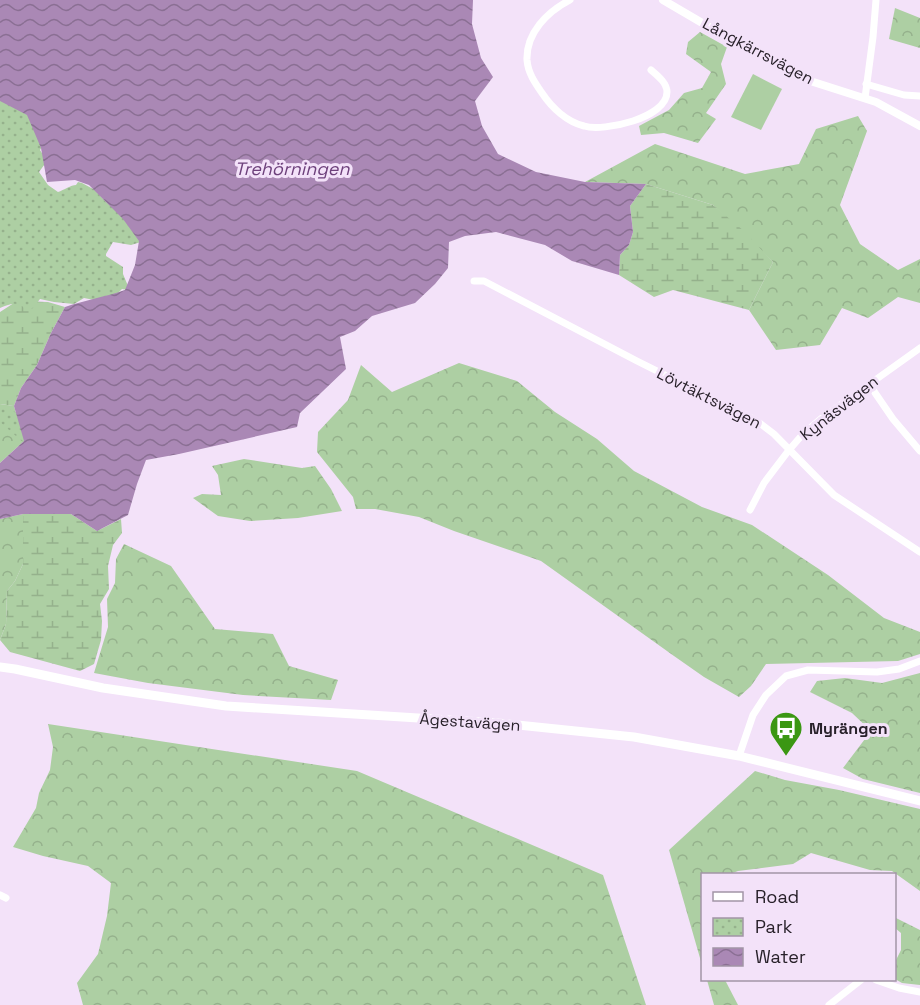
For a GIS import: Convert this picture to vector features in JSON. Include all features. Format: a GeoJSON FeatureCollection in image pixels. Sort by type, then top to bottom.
{"type":"FeatureCollection","features":[{"type":"Feature","properties":{"kind":"main road","name":"Ågestavägen"},"geometry":{"type":"LineString","coordinates":[[0,661],[15,669]]}},
{"type":"Feature","properties":{"kind":"main road","name":"Ågestavägen"},"geometry":{"type":"LineString","coordinates":[[0,668],[15,669],[103,688],[226,706],[498,723],[634,737],[740,756],[920,801]]}},
{"type":"Feature","properties":{"kind":"street"},"geometry":{"type":"LineString","coordinates":[[570,0],[540,23],[528,45],[527,55],[528,68],[533,80],[546,100],[561,114],[582,126],[598,128],[624,124],[648,114],[659,107],[667,92],[663,82],[651,70]]}},
{"type":"Feature","properties":{"kind":"street","name":"Långkärrsvägen"},"geometry":{"type":"LineString","coordinates":[[663,0],[804,79],[865,98],[920,126]]}},
{"type":"Feature","properties":{"kind":"street"},"geometry":{"type":"LineString","coordinates":[[865,98],[876,0]]}},
{"type":"Feature","properties":{"kind":"street"},"geometry":{"type":"LineString","coordinates":[[866,84],[904,95],[920,96]]}},
{"type":"Feature","properties":{"kind":"street","name":"Lövtäktsvägen"},"geometry":{"type":"LineString","coordinates":[[474,281],[484,281],[766,427],[834,495],[920,552]]}},
{"type":"Feature","properties":{"kind":"street","name":"Kynäsvägen"},"geometry":{"type":"LineString","coordinates":[[750,510],[764,483],[803,434],[920,348]]}},
{"type":"Feature","properties":{"kind":"street"},"geometry":{"type":"LineString","coordinates":[[868,384],[920,451]]}},
{"type":"Feature","properties":{"kind":"street"},"geometry":{"type":"LineString","coordinates":[[740,756],[753,715],[766,695],[786,676],[808,670],[877,672],[899,669],[920,661]]}},
{"type":"Feature","properties":{"kind":"street"},"geometry":{"type":"LineString","coordinates":[[829,1005],[860,981]]}},
{"type":"Feature","properties":{"kind":"street"},"geometry":{"type":"LineString","coordinates":[[879,981],[920,992]]}},
{"type":"Feature","properties":{"kind":"green space"},"geometry":{"type":"Polygon","coordinates":[[[895,8],[920,18],[920,48],[889,39],[895,8]]]}},
{"type":"Feature","properties":{"kind":"green space"},"geometry":{"type":"Polygon","coordinates":[[[700,32],[727,47],[721,64],[726,84],[706,113],[716,119],[698,143],[664,133],[641,135],[639,126],[669,110],[684,93],[702,88],[711,72],[686,54],[688,42],[700,32]]]}},
{"type":"Feature","properties":{"kind":"green space"},"geometry":{"type":"Polygon","coordinates":[[[753,74],[782,89],[761,130],[731,117],[753,74]]]}},
{"type":"Feature","properties":{"kind":"green space"},"geometry":{"type":"Polygon","coordinates":[[[0,95],[23,102],[42,147],[40,150],[47,161],[39,172],[48,185],[58,192],[78,182],[95,190],[120,213],[141,242],[131,245],[113,242],[106,254],[123,267],[128,290],[122,289],[114,297],[94,300],[84,298],[74,304],[40,299],[29,311],[17,304],[0,308],[0,95]]]}},
{"type":"Feature","properties":{"kind":"green space"},"geometry":{"type":"Polygon","coordinates":[[[858,116],[867,131],[840,205],[860,244],[898,270],[920,259],[920,303],[898,297],[868,318],[842,308],[820,345],[776,350],[749,310],[773,262],[713,205],[646,184],[585,182],[655,144],[745,174],[799,164],[816,129],[858,116]]]}},
{"type":"Feature","properties":{"kind":"green space"},"geometry":{"type":"Polygon","coordinates":[[[646,184],[713,205],[744,231],[773,262],[749,310],[673,290],[654,297],[619,275],[620,255],[629,245],[633,232],[630,206],[646,184]]]}},
{"type":"Feature","properties":{"kind":"green space"},"geometry":{"type":"Polygon","coordinates":[[[17,301],[48,302],[65,307],[37,365],[21,388],[14,406],[0,404],[0,312],[17,301]]]}},
{"type":"Feature","properties":{"kind":"green space"},"geometry":{"type":"Polygon","coordinates":[[[459,363],[517,381],[555,412],[597,439],[634,471],[702,507],[752,525],[828,575],[884,618],[920,632],[920,654],[898,661],[766,664],[751,686],[739,697],[704,677],[541,561],[419,517],[375,509],[356,509],[353,497],[317,452],[318,432],[348,400],[361,365],[392,392],[459,363]]]}},
{"type":"Feature","properties":{"kind":"green space"},"geometry":{"type":"Polygon","coordinates":[[[0,404],[14,406],[24,441],[0,463],[0,404]]]}},
{"type":"Feature","properties":{"kind":"green space"},"geometry":{"type":"Polygon","coordinates":[[[0,406],[24,417],[24,443],[0,422],[0,406]]]}},
{"type":"Feature","properties":{"kind":"green space"},"geometry":{"type":"Polygon","coordinates":[[[244,459],[302,468],[315,466],[331,489],[342,511],[298,518],[250,521],[218,516],[193,498],[202,494],[221,495],[218,475],[212,466],[244,459]]]}},
{"type":"Feature","properties":{"kind":"green space"},"geometry":{"type":"Polygon","coordinates":[[[23,514],[23,564],[7,591],[6,624],[0,640],[0,519],[23,514]]]}},
{"type":"Feature","properties":{"kind":"green space"},"geometry":{"type":"Polygon","coordinates":[[[23,514],[71,514],[97,531],[121,519],[122,533],[113,545],[108,566],[109,589],[100,604],[101,640],[94,664],[80,671],[10,652],[0,640],[6,624],[7,591],[23,564],[23,514]]]}},
{"type":"Feature","properties":{"kind":"green space"},"geometry":{"type":"Polygon","coordinates":[[[124,544],[171,566],[215,629],[273,634],[289,666],[338,680],[331,700],[243,695],[148,683],[94,673],[108,627],[107,599],[115,583],[116,559],[124,544]]]}},
{"type":"Feature","properties":{"kind":"green space"},"geometry":{"type":"Polygon","coordinates":[[[920,673],[920,793],[863,779],[843,768],[871,731],[852,713],[810,692],[817,681],[845,678],[882,683],[920,673]]]}},
{"type":"Feature","properties":{"kind":"green space"},"geometry":{"type":"Polygon","coordinates":[[[48,724],[357,771],[603,875],[646,1005],[83,1005],[77,983],[98,954],[107,916],[111,883],[88,866],[13,847],[36,808],[39,793],[50,770],[53,747],[48,724]]]}},
{"type":"Feature","properties":{"kind":"green space"},"geometry":{"type":"Polygon","coordinates":[[[755,771],[785,780],[920,809],[920,891],[892,871],[870,870],[811,853],[793,864],[733,873],[701,873],[701,962],[669,850],[755,771]]]}},
{"type":"Feature","properties":{"kind":"green space"},"geometry":{"type":"Polygon","coordinates":[[[896,918],[920,930],[920,985],[902,983],[896,980],[896,960],[901,950],[901,933],[896,929],[896,918]]]}},
{"type":"Feature","properties":{"kind":"green space"},"geometry":{"type":"Polygon","coordinates":[[[707,981],[726,981],[738,1005],[714,1005],[707,981]]]}},
{"type":"Feature","properties":{"kind":"water","name":"Trehörningen"},"geometry":{"type":"Polygon","coordinates":[[[0,0],[473,0],[472,24],[481,58],[493,77],[475,101],[482,126],[498,154],[536,172],[585,182],[646,184],[630,206],[633,232],[629,245],[620,255],[619,275],[572,261],[545,245],[496,232],[465,236],[449,242],[448,268],[415,303],[372,316],[355,331],[340,337],[346,369],[300,413],[297,427],[146,460],[128,515],[97,531],[71,514],[23,514],[0,519],[0,463],[24,441],[14,406],[21,388],[37,365],[65,307],[125,290],[135,265],[139,241],[123,219],[89,185],[75,180],[47,182],[41,148],[27,115],[0,101],[0,0]]]}},
{"type":"Feature","properties":{"kind":"place","name":"Myrängen"},"geometry":{"type":"Point","coordinates":[786,757]}}]}
